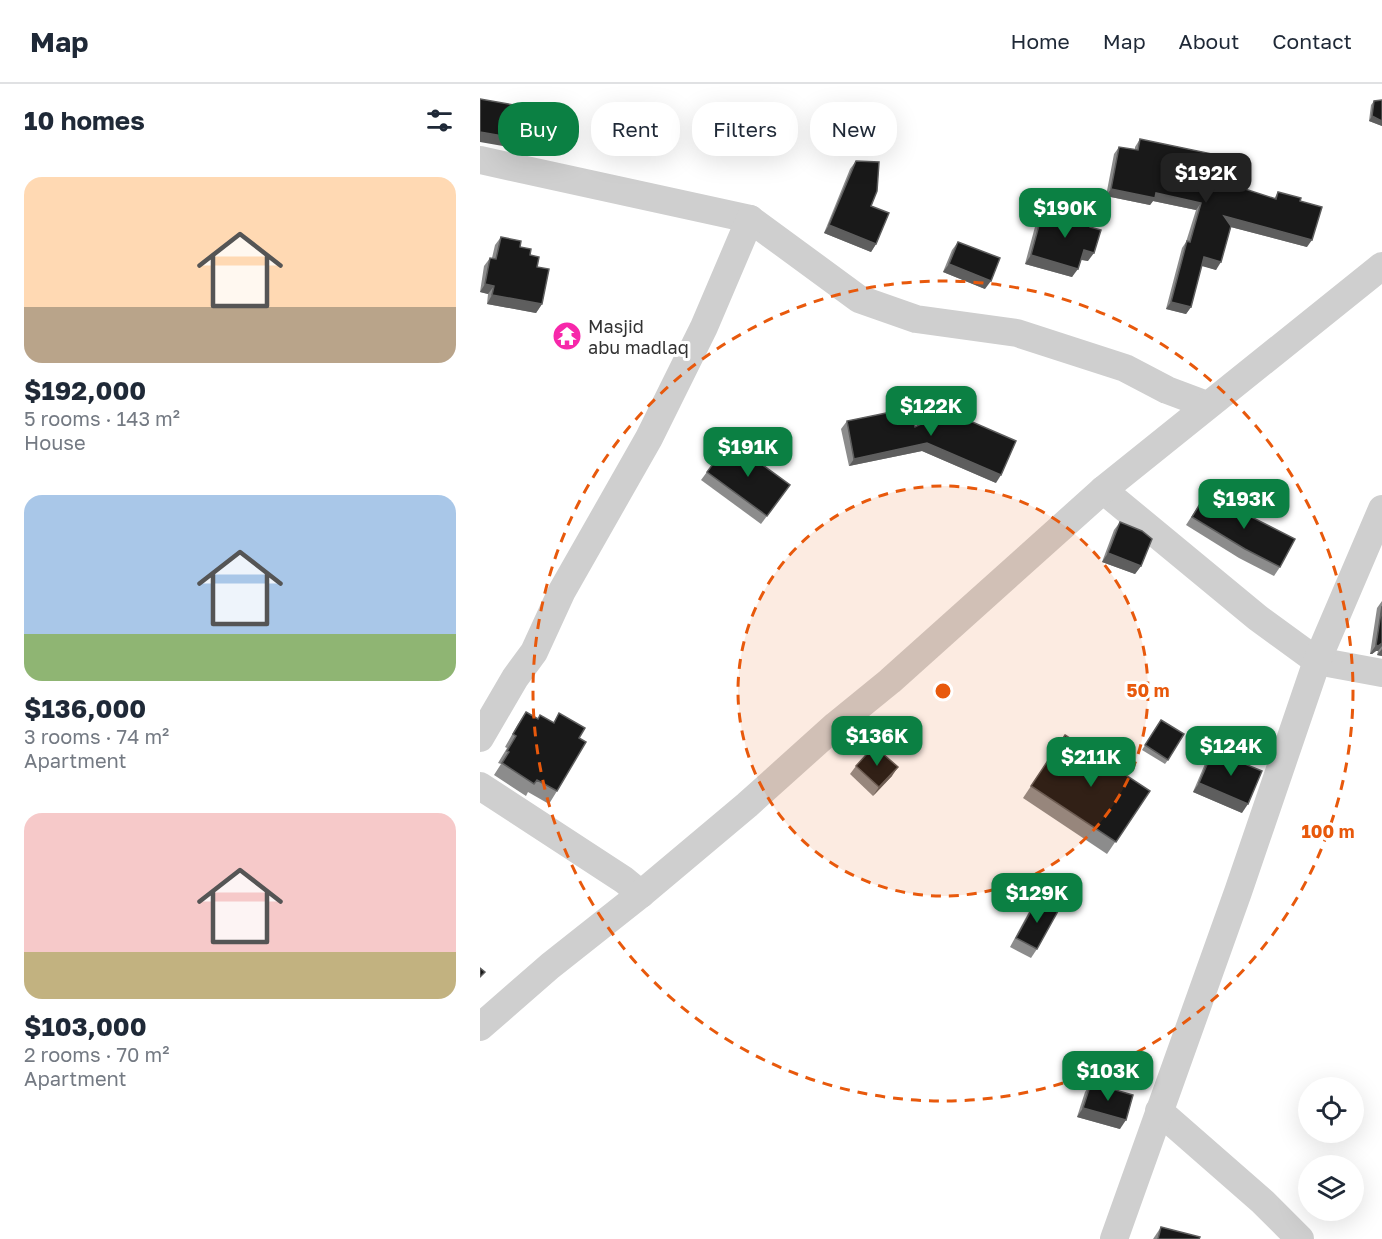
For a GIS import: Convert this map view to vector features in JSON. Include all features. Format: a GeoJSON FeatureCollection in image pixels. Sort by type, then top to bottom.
{"type":"FeatureCollection","features":[{"type":"Feature","properties":{"kind":"street"},"geometry":{"type":"LineString","coordinates":[[480,160],[750,219],[859,299],[916,320],[1017,333],[1125,368],[1167,390],[1207,405]]}},
{"type":"Feature","properties":{"kind":"street"},"geometry":{"type":"LineString","coordinates":[[480,738],[515,678],[534,652],[562,591],[648,438],[704,327],[750,219]]}},
{"type":"Feature","properties":{"kind":"street"},"geometry":{"type":"LineString","coordinates":[[480,1027],[550,966],[641,894],[747,805],[836,725],[890,681],[1103,489],[1382,266]]}},
{"type":"Feature","properties":{"kind":"street"},"geometry":{"type":"LineString","coordinates":[[1103,489],[1258,618],[1317,661],[1382,673]]}},
{"type":"Feature","properties":{"kind":"street"},"geometry":{"type":"LineString","coordinates":[[1114,1239],[1238,892],[1317,661],[1382,509]]}},
{"type":"Feature","properties":{"kind":"street"},"geometry":{"type":"LineString","coordinates":[[480,786],[624,880],[641,894]]}},
{"type":"Feature","properties":{"kind":"street"},"geometry":{"type":"LineString","coordinates":[[1159,1111],[1263,1202],[1300,1239]]}},
{"type":"Feature","properties":{"kind":"building"},"geometry":{"type":"Polygon","coordinates":[[[480,99],[498,102],[498,135],[480,132],[480,99]]]}},
{"type":"Feature","properties":{"kind":"building"},"geometry":{"type":"Polygon","coordinates":[[[1382,100],[1382,121],[1372,116],[1374,101],[1382,100]]]}},
{"type":"Feature","properties":{"kind":"building"},"geometry":{"type":"Polygon","coordinates":[[[1140,139],[1212,154],[1208,177],[1276,199],[1278,192],[1322,207],[1312,240],[1224,216],[1231,226],[1221,262],[1204,257],[1191,307],[1171,302],[1187,241],[1190,242],[1201,203],[1156,193],[1155,198],[1111,189],[1119,147],[1138,150],[1140,139]]]}},
{"type":"Feature","properties":{"kind":"building"},"geometry":{"type":"Polygon","coordinates":[[[856,161],[879,162],[877,191],[871,206],[889,213],[876,244],[829,225],[856,161]]]}},
{"type":"Feature","properties":{"kind":"building"},"geometry":{"type":"Polygon","coordinates":[[[1065,210],[1093,218],[1090,227],[1101,230],[1094,253],[1084,250],[1078,269],[1031,255],[1042,214],[1062,220],[1065,210]]]}},
{"type":"Feature","properties":{"kind":"building"},"geometry":{"type":"Polygon","coordinates":[[[501,237],[521,241],[520,247],[531,249],[530,255],[539,257],[537,267],[549,269],[542,304],[492,295],[494,286],[485,284],[490,258],[496,259],[501,237]]]}},
{"type":"Feature","properties":{"kind":"building"},"geometry":{"type":"Polygon","coordinates":[[[958,242],[1000,258],[991,281],[949,264],[958,242]]]}},
{"type":"Feature","properties":{"kind":"building"},"geometry":{"type":"Polygon","coordinates":[[[911,408],[915,427],[940,415],[968,409],[963,418],[1016,441],[1001,475],[927,443],[854,459],[847,421],[911,408]]]}},
{"type":"Feature","properties":{"kind":"building"},"geometry":{"type":"Polygon","coordinates":[[[730,441],[790,485],[767,516],[707,472],[730,441]]]}},
{"type":"Feature","properties":{"kind":"building"},"geometry":{"type":"Polygon","coordinates":[[[1206,494],[1295,539],[1280,567],[1192,517],[1206,494]]]}},
{"type":"Feature","properties":{"kind":"building"},"geometry":{"type":"Polygon","coordinates":[[[1120,522],[1142,531],[1152,539],[1141,566],[1108,553],[1120,522]]]}},
{"type":"Feature","properties":{"kind":"building"},"geometry":{"type":"Polygon","coordinates":[[[1382,606],[1382,643],[1378,646],[1376,645],[1382,606]]]}},
{"type":"Feature","properties":{"kind":"building"},"geometry":{"type":"Polygon","coordinates":[[[526,712],[538,719],[540,715],[554,723],[559,713],[585,728],[579,738],[586,742],[557,791],[537,780],[534,784],[502,763],[516,736],[513,734],[526,712]]]}},
{"type":"Feature","properties":{"kind":"building"},"geometry":{"type":"Polygon","coordinates":[[[1161,720],[1184,734],[1168,760],[1145,745],[1161,720]]]}},
{"type":"Feature","properties":{"kind":"building"},"geometry":{"type":"Polygon","coordinates":[[[1065,735],[1150,791],[1116,842],[1031,786],[1065,735]]]}},
{"type":"Feature","properties":{"kind":"building"},"geometry":{"type":"Polygon","coordinates":[[[874,746],[898,767],[879,787],[856,766],[874,746]]]}},
{"type":"Feature","properties":{"kind":"building"},"geometry":{"type":"Polygon","coordinates":[[[1213,751],[1262,771],[1248,804],[1199,783],[1213,751]]]}},
{"type":"Feature","properties":{"kind":"building"},"geometry":{"type":"Polygon","coordinates":[[[1037,900],[1058,911],[1037,949],[1016,938],[1037,900]]]}},
{"type":"Feature","properties":{"kind":"building"},"geometry":{"type":"Polygon","coordinates":[[[1091,1083],[1133,1095],[1126,1120],[1083,1108],[1091,1083]]]}},
{"type":"Feature","properties":{"kind":"building"},"geometry":{"type":"Polygon","coordinates":[[[1161,1227],[1200,1237],[1199,1239],[1158,1239],[1161,1227]]]}},
{"type":"Feature","properties":{"kind":"place","name":"Masjid abu madlaq"},"geometry":{"type":"Point","coordinates":[567,336]}}]}
